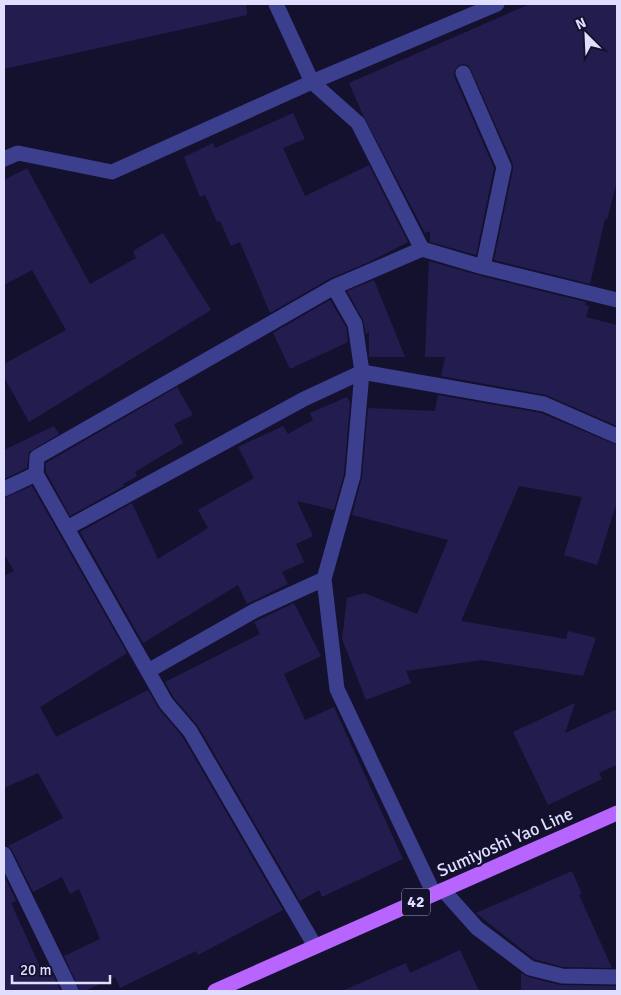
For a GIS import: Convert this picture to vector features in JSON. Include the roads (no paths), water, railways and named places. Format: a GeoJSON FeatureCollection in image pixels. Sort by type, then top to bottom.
{"type":"FeatureCollection","features":[{"type":"Feature","properties":{"kind":"main road","name":"Sumiyoshi Yao Line"},"geometry":{"type":"LineString","coordinates":[[215,991],[617,815]]}},
{"type":"Feature","properties":{"kind":"street"},"geometry":{"type":"LineString","coordinates":[[276,4],[312,82],[358,123],[422,248]]}},
{"type":"Feature","properties":{"kind":"street"},"geometry":{"type":"LineString","coordinates":[[4,159],[18,153],[112,172],[312,82],[497,4]]}},
{"type":"Feature","properties":{"kind":"street"},"geometry":{"type":"LineString","coordinates":[[462,73],[504,167],[484,268]]}},
{"type":"Feature","properties":{"kind":"street"},"geometry":{"type":"LineString","coordinates":[[315,946],[190,731],[166,703],[148,672],[36,474],[37,457],[334,287],[422,248],[484,268],[617,300]]}},
{"type":"Feature","properties":{"kind":"street"},"geometry":{"type":"LineString","coordinates":[[334,287],[355,324],[362,372],[353,476],[324,579],[337,689],[439,892],[477,928],[530,968],[562,976],[617,977]]}},
{"type":"Feature","properties":{"kind":"street"},"geometry":{"type":"LineString","coordinates":[[67,528],[304,399],[362,372],[544,404],[617,436]]}},
{"type":"Feature","properties":{"kind":"street"},"geometry":{"type":"LineString","coordinates":[[4,489],[36,474]]}},
{"type":"Feature","properties":{"kind":"street"},"geometry":{"type":"LineString","coordinates":[[148,672],[254,611],[324,579]]}},
{"type":"Feature","properties":{"kind":"street"},"geometry":{"type":"LineString","coordinates":[[4,854],[71,991]]}}]}
